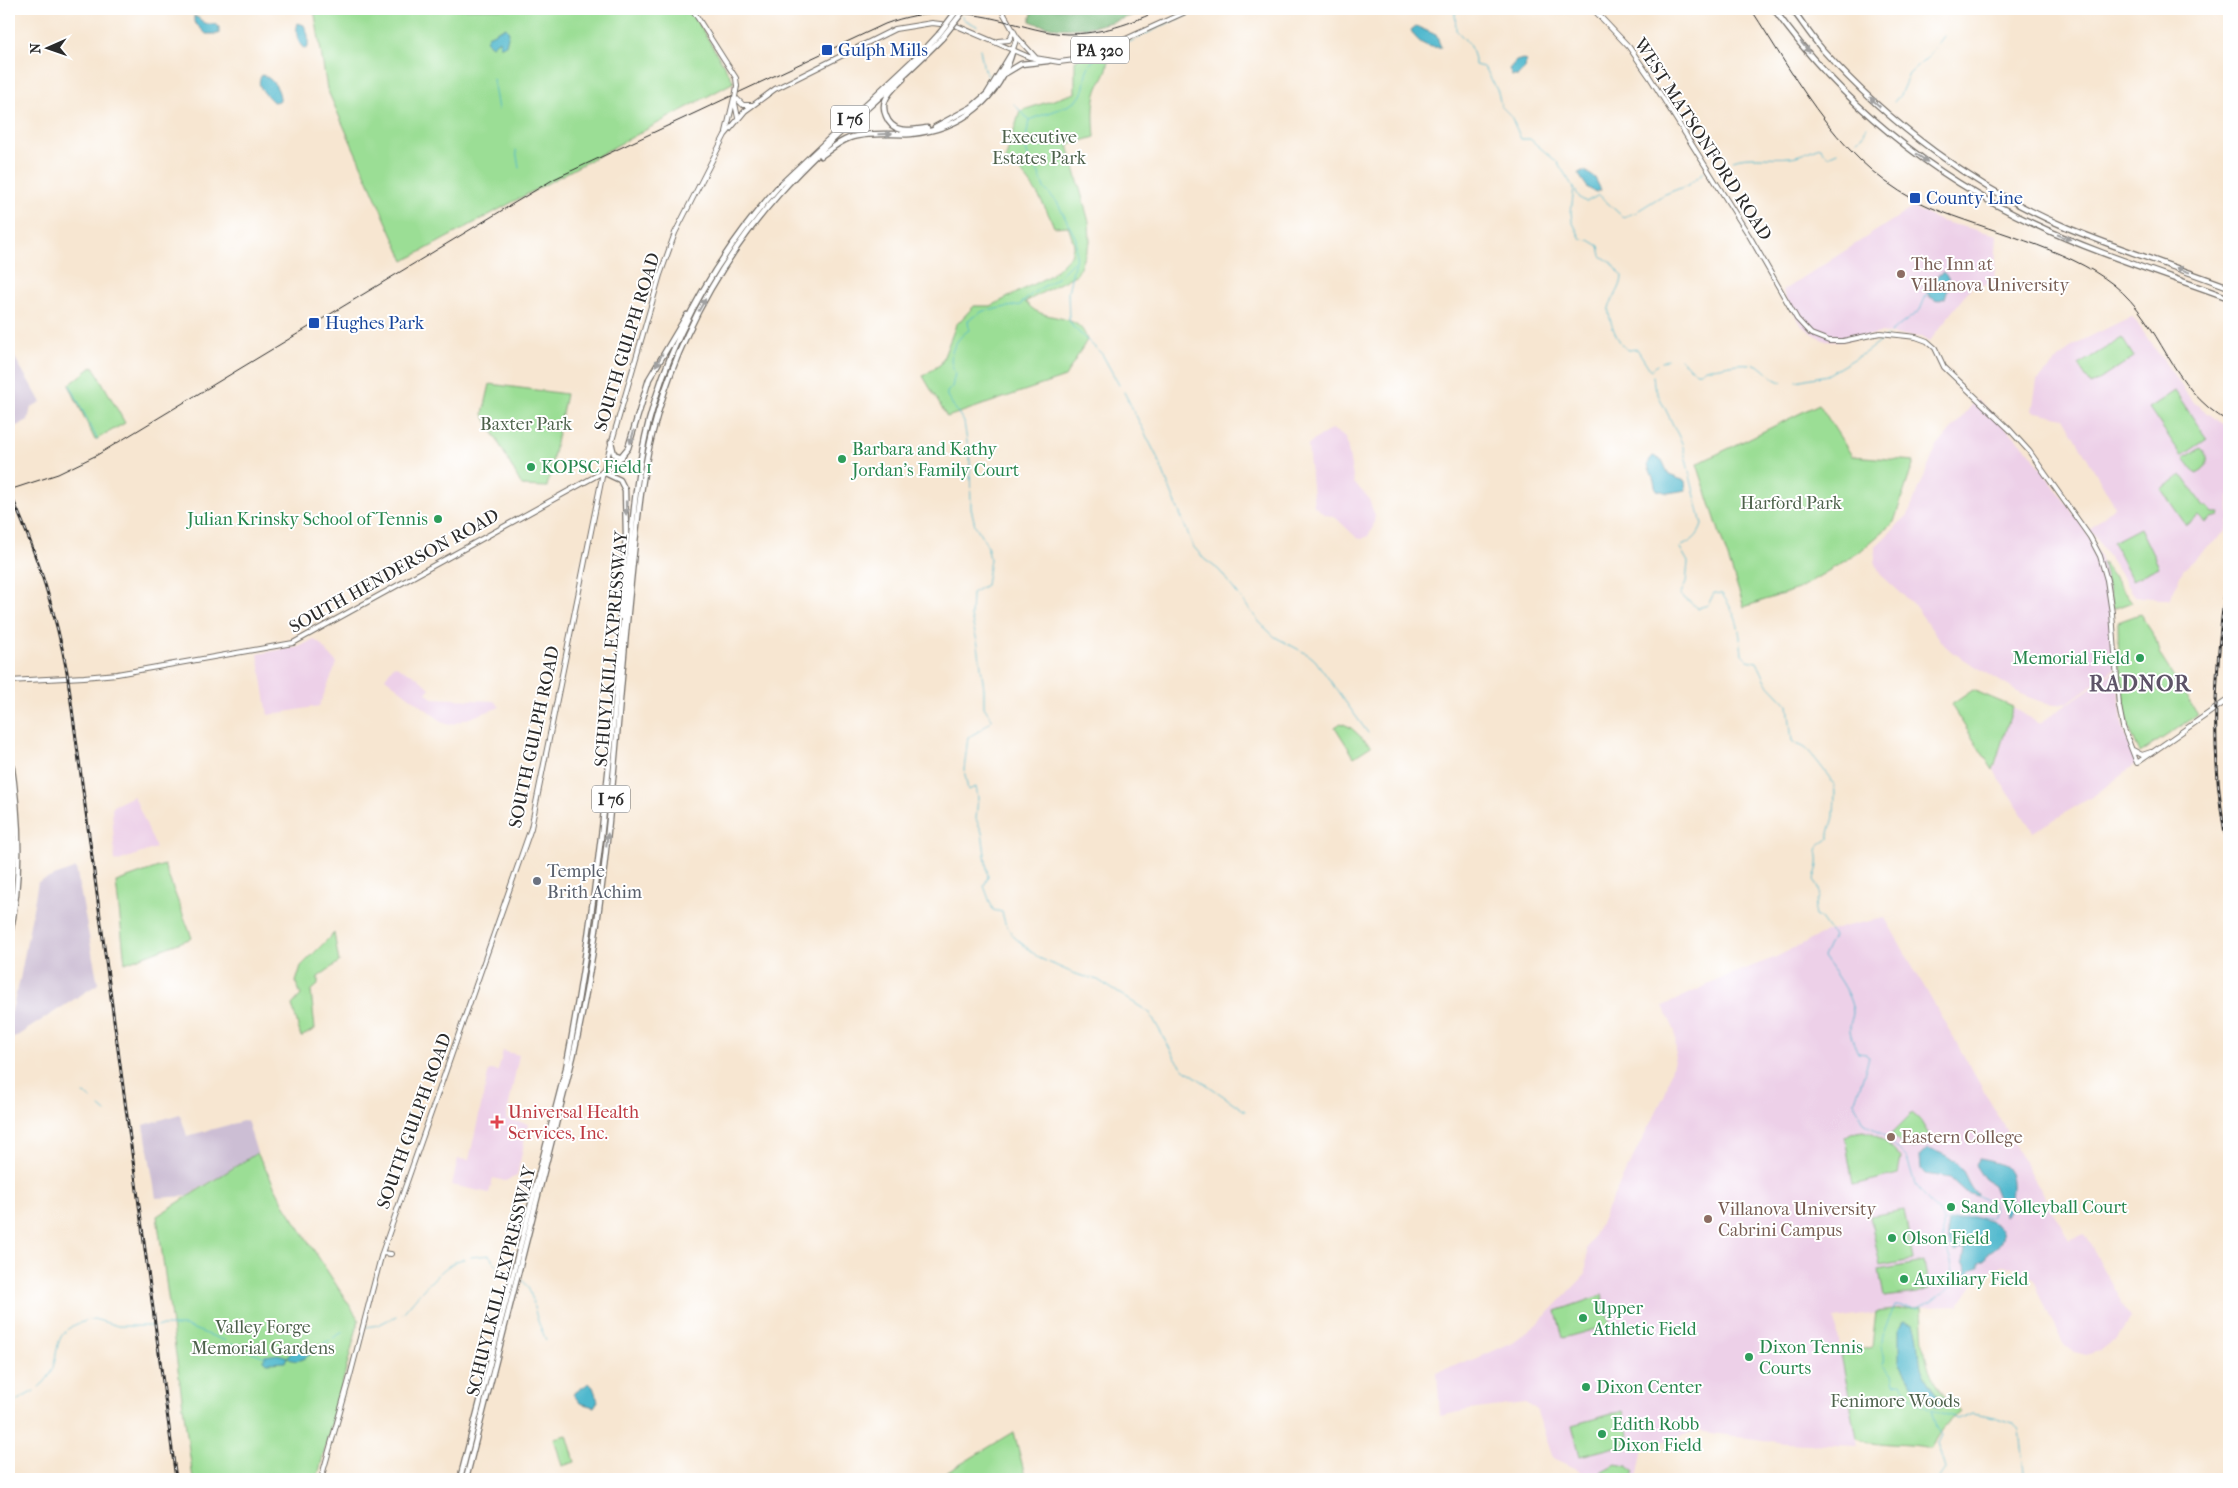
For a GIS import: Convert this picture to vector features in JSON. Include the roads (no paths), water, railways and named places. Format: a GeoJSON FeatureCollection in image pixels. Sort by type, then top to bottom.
{"type":"FeatureCollection","features":[{"type":"Feature","properties":{"kind":"highway","name":"SCHUYLKILL EXPRESSWAY"},"geometry":{"type":"LineString","coordinates":[[460,1479],[566,1068],[579,1003],[589,943],[636,489],[647,430],[666,368],[695,304],[730,248],[778,188],[940,36],[958,9]]}},
{"type":"Feature","properties":{"kind":"highway","name":"SCHUYLKILL EXPRESSWAY"},"geometry":{"type":"LineString","coordinates":[[466,1479],[573,1057],[583,1009],[608,833],[636,526],[650,439],[679,351],[700,308],[738,246],[778,195],[920,60],[965,9]]}},
{"type":"Feature","properties":{"kind":"highway"},"geometry":{"type":"LineString","coordinates":[[1774,9],[1825,71],[1847,94],[1905,146],[1950,178],[2002,209],[2050,232],[2229,298]]}},
{"type":"Feature","properties":{"kind":"highway"},"geometry":{"type":"LineString","coordinates":[[1792,9],[1821,48],[1857,85],[1902,127],[1961,171],[1987,187],[2067,228],[2229,287]]}},
{"type":"Feature","properties":{"kind":"highway"},"geometry":{"type":"LineString","coordinates":[[920,60],[893,90],[884,104],[887,119],[892,126],[899,130],[935,126],[972,107],[987,94],[1014,50]]}},
{"type":"Feature","properties":{"kind":"highway"},"geometry":{"type":"LineString","coordinates":[[797,176],[819,157],[848,138],[859,135],[912,134],[935,129],[973,112],[991,96],[1003,76],[1014,50]]}},
{"type":"Feature","properties":{"kind":"highway"},"geometry":{"type":"LineString","coordinates":[[1003,76],[1017,66],[1048,61]]}},
{"type":"Feature","properties":{"kind":"highway"},"geometry":{"type":"LineString","coordinates":[[621,633],[619,624],[626,534],[626,490],[620,480],[603,472],[622,457],[631,442],[652,372],[677,328],[695,304]]}},
{"type":"Feature","properties":{"kind":"highway"},"geometry":{"type":"LineString","coordinates":[[611,442],[614,454],[622,457]]}},
{"type":"Feature","properties":{"kind":"highway"},"geometry":{"type":"LineString","coordinates":[[9,749],[17,807],[19,864],[16,903],[9,939]]}},
{"type":"Feature","properties":{"kind":"highway"},"geometry":{"type":"LineString","coordinates":[[9,780],[14,849],[9,916]]}},
{"type":"Feature","properties":{"kind":"main road"},"geometry":{"type":"LineString","coordinates":[[692,9],[736,78],[737,86],[725,135]]}},
{"type":"Feature","properties":{"kind":"main road"},"geometry":{"type":"LineString","coordinates":[[1001,9],[1017,37],[1038,60]]}},
{"type":"Feature","properties":{"kind":"main road","name":"PA 320"},"geometry":{"type":"LineString","coordinates":[[1014,50],[1038,60],[1059,62],[1075,60],[1192,9]]}},
{"type":"Feature","properties":{"kind":"main road","name":"WEST MATSONFORD ROAD"},"geometry":{"type":"LineString","coordinates":[[1593,9],[1629,47],[1641,65],[1718,184],[1802,326],[1811,334],[1823,340],[1836,342],[1870,334],[1921,337],[1935,348],[1944,368],[2010,429],[2029,450],[2090,537],[2100,556],[2107,580],[2119,706],[2123,727],[2137,763],[2156,750]]}},
{"type":"Feature","properties":{"kind":"main road","name":"SOUTH GULPH ROAD"},"geometry":{"type":"LineString","coordinates":[[321,1479],[382,1253],[406,1180],[475,992],[502,906],[531,828],[603,472],[660,275],[675,232],[725,135],[738,118],[752,105],[775,89],[896,29],[932,23],[943,24],[968,30],[994,41]]}},
{"type":"Feature","properties":{"kind":"main road"},"geometry":{"type":"LineString","coordinates":[[994,41],[1009,40],[1013,35],[1013,30]]}},
{"type":"Feature","properties":{"kind":"main road"},"geometry":{"type":"LineString","coordinates":[[994,41],[1014,50],[1017,37]]}},
{"type":"Feature","properties":{"kind":"main road"},"geometry":{"type":"LineString","coordinates":[[734,97],[743,105],[752,105]]}},
{"type":"Feature","properties":{"kind":"main road"},"geometry":{"type":"LineString","coordinates":[[734,97],[738,118]]}},
{"type":"Feature","properties":{"kind":"main road"},"geometry":{"type":"LineString","coordinates":[[732,108],[738,118]]}},
{"type":"Feature","properties":{"kind":"main road","name":"SOUTH HENDERSON ROAD"},"geometry":{"type":"LineString","coordinates":[[9,681],[117,674],[293,643],[603,472]]}},
{"type":"Feature","properties":{"kind":"main road"},"geometry":{"type":"LineString","coordinates":[[2131,749],[2142,755],[2156,750],[2229,699]]}},
{"type":"Feature","properties":{"kind":"main road"},"geometry":{"type":"LineString","coordinates":[[382,1253],[391,1254]]}},
{"type":"Feature","properties":{"kind":"water"},"geometry":{"type":"Polygon","coordinates":[[[194,16],[206,23],[218,26],[219,34],[206,34],[194,22],[194,16]]]}},
{"type":"Feature","properties":{"kind":"water"},"geometry":{"type":"Polygon","coordinates":[[[298,23],[304,25],[308,35],[308,47],[305,49],[297,37],[298,23]]]}},
{"type":"Feature","properties":{"kind":"water"},"geometry":{"type":"Polygon","coordinates":[[[1416,26],[1436,35],[1441,47],[1427,46],[1419,41],[1411,30],[1416,26]]]}},
{"type":"Feature","properties":{"kind":"water"},"geometry":{"type":"Polygon","coordinates":[[[506,27],[509,32],[506,45],[500,46],[499,40],[492,46],[486,41],[488,36],[506,27]]]}},
{"type":"Feature","properties":{"kind":"water"},"geometry":{"type":"Polygon","coordinates":[[[1523,59],[1526,61],[1525,68],[1518,76],[1512,76],[1509,69],[1516,61],[1523,59]]]}},
{"type":"Feature","properties":{"kind":"water"},"geometry":{"type":"Polygon","coordinates":[[[262,75],[276,85],[280,101],[273,102],[262,90],[259,83],[262,75]]]}},
{"type":"Feature","properties":{"kind":"water"},"geometry":{"type":"Polygon","coordinates":[[[1585,171],[1595,178],[1601,190],[1596,192],[1588,188],[1579,175],[1580,172],[1585,171]]]}},
{"type":"Feature","properties":{"kind":"water"},"geometry":{"type":"Polygon","coordinates":[[[1943,272],[1948,277],[1948,288],[1945,298],[1937,301],[1930,297],[1923,285],[1943,272]]]}},
{"type":"Feature","properties":{"kind":"water"},"geometry":{"type":"Polygon","coordinates":[[[1653,456],[1662,460],[1669,475],[1685,481],[1686,490],[1668,493],[1657,490],[1648,467],[1653,456]]]}},
{"type":"Feature","properties":{"kind":"water"},"geometry":{"type":"Polygon","coordinates":[[[1927,1149],[1943,1154],[1953,1160],[1961,1168],[1977,1194],[1976,1196],[1965,1192],[1950,1178],[1925,1174],[1921,1169],[1920,1156],[1927,1149]]]}},
{"type":"Feature","properties":{"kind":"water"},"geometry":{"type":"Polygon","coordinates":[[[1979,1159],[2001,1165],[2010,1173],[2012,1187],[2010,1204],[2005,1215],[1993,1185],[1984,1179],[1975,1165],[1979,1159]]]}},
{"type":"Feature","properties":{"kind":"water"},"geometry":{"type":"Polygon","coordinates":[[[1966,1217],[1992,1222],[2002,1230],[2003,1236],[2000,1243],[1988,1253],[1985,1259],[1979,1262],[1979,1267],[1971,1270],[1969,1277],[1964,1281],[1967,1269],[1963,1261],[1965,1249],[1961,1248],[1957,1252],[1953,1251],[1947,1234],[1949,1222],[1966,1217]]]}},
{"type":"Feature","properties":{"kind":"water"},"geometry":{"type":"Polygon","coordinates":[[[1903,1321],[1914,1324],[1921,1367],[1928,1382],[1944,1404],[1943,1407],[1937,1407],[1918,1397],[1899,1362],[1899,1328],[1903,1321]]]}},
{"type":"Feature","properties":{"kind":"water"},"geometry":{"type":"Polygon","coordinates":[[[317,1348],[303,1359],[294,1361],[287,1357],[285,1362],[267,1363],[264,1360],[265,1356],[278,1354],[288,1357],[293,1351],[317,1348]]]}},
{"type":"Feature","properties":{"kind":"water"},"geometry":{"type":"Polygon","coordinates":[[[589,1383],[593,1387],[598,1401],[594,1407],[580,1403],[573,1394],[589,1383]]]}},
{"type":"Feature","properties":{"kind":"waterway"},"geometry":{"type":"LineString","coordinates":[[1014,104],[1029,120],[1070,105],[1082,93],[1086,74],[1090,64],[1095,59],[1170,22],[1202,9]]}},
{"type":"Feature","properties":{"kind":"waterway"},"geometry":{"type":"LineString","coordinates":[[1450,9],[1455,13],[1456,30],[1472,50],[1475,65],[1483,67],[1488,73],[1498,92],[1501,106],[1511,116],[1521,139],[1530,139],[1558,163],[1580,198],[1586,202],[1599,195],[1623,217],[1637,212]]}},
{"type":"Feature","properties":{"kind":"waterway"},"geometry":{"type":"LineString","coordinates":[[1456,12],[1463,9]]}},
{"type":"Feature","properties":{"kind":"waterway"},"geometry":{"type":"LineString","coordinates":[[962,16],[963,19],[977,26]]}},
{"type":"Feature","properties":{"kind":"waterway"},"geometry":{"type":"LineString","coordinates":[[1894,102],[1900,95],[1909,74],[1927,58],[1944,36]]}},
{"type":"Feature","properties":{"kind":"waterway"},"geometry":{"type":"LineString","coordinates":[[980,49],[984,70],[988,76]]}},
{"type":"Feature","properties":{"kind":"waterway"},"geometry":{"type":"LineString","coordinates":[[493,79],[498,110]]}},
{"type":"Feature","properties":{"kind":"waterway"},"geometry":{"type":"LineString","coordinates":[[1029,120],[1025,146],[1030,162],[1039,173],[1044,188],[1057,202],[1076,239],[1076,256],[1068,292],[1069,320],[1073,327],[1102,354],[1119,385]]}},
{"type":"Feature","properties":{"kind":"waterway"},"geometry":{"type":"LineString","coordinates":[[1858,140],[1863,136],[1867,126]]}},
{"type":"Feature","properties":{"kind":"waterway"},"geometry":{"type":"LineString","coordinates":[[1733,160],[1746,157],[1793,157],[1820,147],[1828,156],[1837,152]]}},
{"type":"Feature","properties":{"kind":"waterway"},"geometry":{"type":"LineString","coordinates":[[516,150],[519,168]]}},
{"type":"Feature","properties":{"kind":"waterway"},"geometry":{"type":"LineString","coordinates":[[1639,210],[1663,195],[1688,185],[1704,172]]}},
{"type":"Feature","properties":{"kind":"waterway"},"geometry":{"type":"LineString","coordinates":[[1574,188],[1571,212],[1572,221],[1581,239],[1589,240],[1599,246],[1601,256],[1612,263],[1622,276],[1622,281],[1609,308],[1615,332],[1625,348],[1629,350],[1637,349],[1651,371]]}},
{"type":"Feature","properties":{"kind":"waterway"},"geometry":{"type":"LineString","coordinates":[[1073,262],[1057,278],[1033,293],[1020,305],[983,311],[968,320],[969,330],[959,339],[953,349],[951,361],[955,373],[952,387],[947,392],[947,396],[964,422],[970,461],[971,508],[975,525],[987,545],[990,559],[986,585],[972,593],[971,617],[978,645],[984,689],[984,707],[992,719],[981,730],[968,737],[964,770],[968,790],[976,787],[978,798],[976,819],[982,832],[988,877],[984,886],[993,910],[1002,912],[1005,923],[1013,936],[1039,958],[1075,974],[1098,980],[1150,1013],[1175,1058],[1183,1068],[1245,1111]]}},
{"type":"Feature","properties":{"kind":"waterway"},"geometry":{"type":"LineString","coordinates":[[1890,333],[1920,310],[1927,293]]}},
{"type":"Feature","properties":{"kind":"waterway"},"geometry":{"type":"LineString","coordinates":[[1796,381],[1827,375],[1866,352],[1887,336]]}},
{"type":"Feature","properties":{"kind":"waterway"},"geometry":{"type":"LineString","coordinates":[[1662,362],[1668,359]]}},
{"type":"Feature","properties":{"kind":"waterway"},"geometry":{"type":"LineString","coordinates":[[1680,359],[1696,372],[1701,372],[1705,368],[1750,364]]}},
{"type":"Feature","properties":{"kind":"waterway"},"geometry":{"type":"LineString","coordinates":[[1754,364],[1782,382]]}},
{"type":"Feature","properties":{"kind":"waterway"},"geometry":{"type":"LineString","coordinates":[[1651,369],[1657,365]]}},
{"type":"Feature","properties":{"kind":"waterway"},"geometry":{"type":"LineString","coordinates":[[1653,376],[1654,386],[1682,443],[1702,525],[1699,533],[1682,546]]}},
{"type":"Feature","properties":{"kind":"waterway"},"geometry":{"type":"LineString","coordinates":[[70,385],[97,439]]}},
{"type":"Feature","properties":{"kind":"waterway"},"geometry":{"type":"LineString","coordinates":[[1124,392],[1157,457],[1193,546],[1204,559],[1219,570],[1260,623],[1275,637],[1315,660],[1368,733]]}},
{"type":"Feature","properties":{"kind":"waterway"},"geometry":{"type":"LineString","coordinates":[[1680,548],[1688,562],[1686,583],[1680,595],[1698,608],[1708,605],[1714,593],[1722,594],[1737,622],[1742,654],[1748,660],[1757,662],[1767,683],[1788,705],[1792,741],[1808,750],[1834,785],[1834,816],[1829,839],[1817,850],[1818,867],[1814,881],[1820,891],[1814,911],[1815,916],[1821,919],[1833,936],[1823,957],[1841,983],[1852,1005],[1853,1012],[1850,1025],[1852,1040],[1858,1053],[1866,1054],[1869,1057],[1854,1102],[1864,1123],[1885,1136],[1907,1158],[1915,1184],[1941,1216],[1943,1222],[1943,1238],[1951,1262],[1955,1283],[1931,1302],[1917,1308],[1895,1306],[1883,1337],[1883,1365],[1893,1374],[1895,1384],[1901,1383],[1911,1397],[1925,1407],[1957,1419],[1973,1413],[2013,1423],[2019,1431],[2025,1479]]}},
{"type":"Feature","properties":{"kind":"waterway"},"geometry":{"type":"LineString","coordinates":[[84,1094],[91,1099]]}},
{"type":"Feature","properties":{"kind":"waterway"},"geometry":{"type":"LineString","coordinates":[[100,1107],[106,1112]]}},
{"type":"Feature","properties":{"kind":"waterway"},"geometry":{"type":"LineString","coordinates":[[1945,1222],[1966,1217],[1988,1218],[1991,1216],[1993,1208],[1990,1203],[1976,1195]]}},
{"type":"Feature","properties":{"kind":"waterway"},"geometry":{"type":"LineString","coordinates":[[471,1257],[489,1255],[500,1270]]}},
{"type":"Feature","properties":{"kind":"waterway"},"geometry":{"type":"LineString","coordinates":[[403,1313],[440,1273],[457,1261],[464,1259]]}},
{"type":"Feature","properties":{"kind":"waterway"},"geometry":{"type":"LineString","coordinates":[[521,1279],[528,1287],[546,1340]]}},
{"type":"Feature","properties":{"kind":"waterway"},"geometry":{"type":"LineString","coordinates":[[366,1327],[378,1325],[396,1316]]}},
{"type":"Feature","properties":{"kind":"waterway"},"geometry":{"type":"LineString","coordinates":[[89,1320],[94,1319],[118,1326],[153,1326]]}},
{"type":"Feature","properties":{"kind":"waterway"},"geometry":{"type":"LineString","coordinates":[[39,1387],[48,1378],[53,1369],[59,1341],[64,1333],[72,1326],[86,1321]]}},
{"type":"Feature","properties":{"kind":"waterway"},"geometry":{"type":"LineString","coordinates":[[157,1326],[185,1326],[226,1341]]}},
{"type":"Feature","properties":{"kind":"waterway"},"geometry":{"type":"LineString","coordinates":[[333,1338],[343,1332]]}},
{"type":"Feature","properties":{"kind":"waterway"},"geometry":{"type":"LineString","coordinates":[[313,1352],[330,1340]]}},
{"type":"Feature","properties":{"kind":"waterway"},"geometry":{"type":"LineString","coordinates":[[232,1344],[265,1357]]}},
{"type":"Feature","properties":{"kind":"waterway"},"geometry":{"type":"LineString","coordinates":[[9,1405],[34,1391]]}},
{"type":"Feature","properties":{"kind":"waterway"},"geometry":{"type":"LineString","coordinates":[[1931,1410],[1936,1428],[1941,1435],[1937,1443],[1945,1469],[1938,1479]]}},
{"type":"Feature","properties":{"kind":"tram line"},"geometry":{"type":"LineString","coordinates":[[9,490],[58,474],[97,455],[554,179],[885,24],[915,16],[958,13],[988,17],[1051,32],[1080,34],[1116,27],[1161,9]]}},
{"type":"Feature","properties":{"kind":"tram line"},"geometry":{"type":"LineString","coordinates":[[1751,9],[1806,95],[1826,122],[1848,148],[1872,171],[1900,191],[1930,207],[2050,250],[2095,272],[2114,285],[2131,301],[2144,318],[2179,374],[2192,391],[2209,408],[2229,422]]}},
{"type":"Feature","properties":{"kind":"railway"},"geometry":{"type":"LineString","coordinates":[[9,491],[28,535],[44,580],[57,625],[67,672],[176,1479]]}},
{"type":"Feature","properties":{"kind":"railway"},"geometry":{"type":"LineString","coordinates":[[2229,560],[2220,633],[2216,706],[2218,780],[2229,852]]}},
{"type":"Feature","properties":{"kind":"place","name":"Gulph Mills"},"geometry":{"type":"Point","coordinates":[827,50]}},
{"type":"Feature","properties":{"kind":"place","name":"County Line"},"geometry":{"type":"Point","coordinates":[1915,198]}},
{"type":"Feature","properties":{"kind":"place","name":"The Inn at Villanova University"},"geometry":{"type":"Point","coordinates":[1901,274]}},
{"type":"Feature","properties":{"kind":"place","name":"Hughes Park"},"geometry":{"type":"Point","coordinates":[314,323]}},
{"type":"Feature","properties":{"kind":"place","name":"Barbara and Kathy Jordan's Family Court"},"geometry":{"type":"Point","coordinates":[842,459]}},
{"type":"Feature","properties":{"kind":"place","name":"KOPSC Field 1"},"geometry":{"type":"Point","coordinates":[531,467]}},
{"type":"Feature","properties":{"kind":"place","name":"Julian Krinsky School of Tennis"},"geometry":{"type":"Point","coordinates":[438,519]}},
{"type":"Feature","properties":{"kind":"place","name":"Memorial Field"},"geometry":{"type":"Point","coordinates":[2140,658]}},
{"type":"Feature","properties":{"kind":"place","name":"Temple Brith Achim"},"geometry":{"type":"Point","coordinates":[537,881]}},
{"type":"Feature","properties":{"kind":"place","name":"Universal Health Services, Inc."},"geometry":{"type":"Point","coordinates":[497,1122]}},
{"type":"Feature","properties":{"kind":"place","name":"Eastern College"},"geometry":{"type":"Point","coordinates":[1891,1137]}},
{"type":"Feature","properties":{"kind":"place","name":"Sand Volleyball Court"},"geometry":{"type":"Point","coordinates":[1951,1207]}},
{"type":"Feature","properties":{"kind":"place","name":"Villanova University Cabrini Campus"},"geometry":{"type":"Point","coordinates":[1708,1219]}},
{"type":"Feature","properties":{"kind":"place","name":"Olson Field"},"geometry":{"type":"Point","coordinates":[1892,1238]}},
{"type":"Feature","properties":{"kind":"place","name":"Auxiliary Field"},"geometry":{"type":"Point","coordinates":[1904,1279]}},
{"type":"Feature","properties":{"kind":"place","name":"Upper Athletic Field"},"geometry":{"type":"Point","coordinates":[1583,1318]}},
{"type":"Feature","properties":{"kind":"place","name":"Dixon Tennis Courts"},"geometry":{"type":"Point","coordinates":[1749,1357]}},
{"type":"Feature","properties":{"kind":"place","name":"Dixon Center"},"geometry":{"type":"Point","coordinates":[1586,1387]}},
{"type":"Feature","properties":{"kind":"place","name":"Edith Robb Dixon Field"},"geometry":{"type":"Point","coordinates":[1602,1434]}},
{"type":"Feature","properties":{"kind":"district","name":"RADNOR"},"geometry":{"type":"Point","coordinates":[2140,683]}},
{"type":"Feature","properties":{"kind":"park label","name":"Executive Estates Park"},"geometry":{"type":"Point","coordinates":[1039,147]}},
{"type":"Feature","properties":{"kind":"park label","name":"Baxter Park"},"geometry":{"type":"Point","coordinates":[526,424]}},
{"type":"Feature","properties":{"kind":"park label","name":"Harford Park"},"geometry":{"type":"Point","coordinates":[1791,503]}},
{"type":"Feature","properties":{"kind":"park label","name":"Valley Forge Memorial Gardens"},"geometry":{"type":"Point","coordinates":[263,1337]}},
{"type":"Feature","properties":{"kind":"park label","name":"Fenimore Woods"},"geometry":{"type":"Point","coordinates":[1895,1401]}}]}
